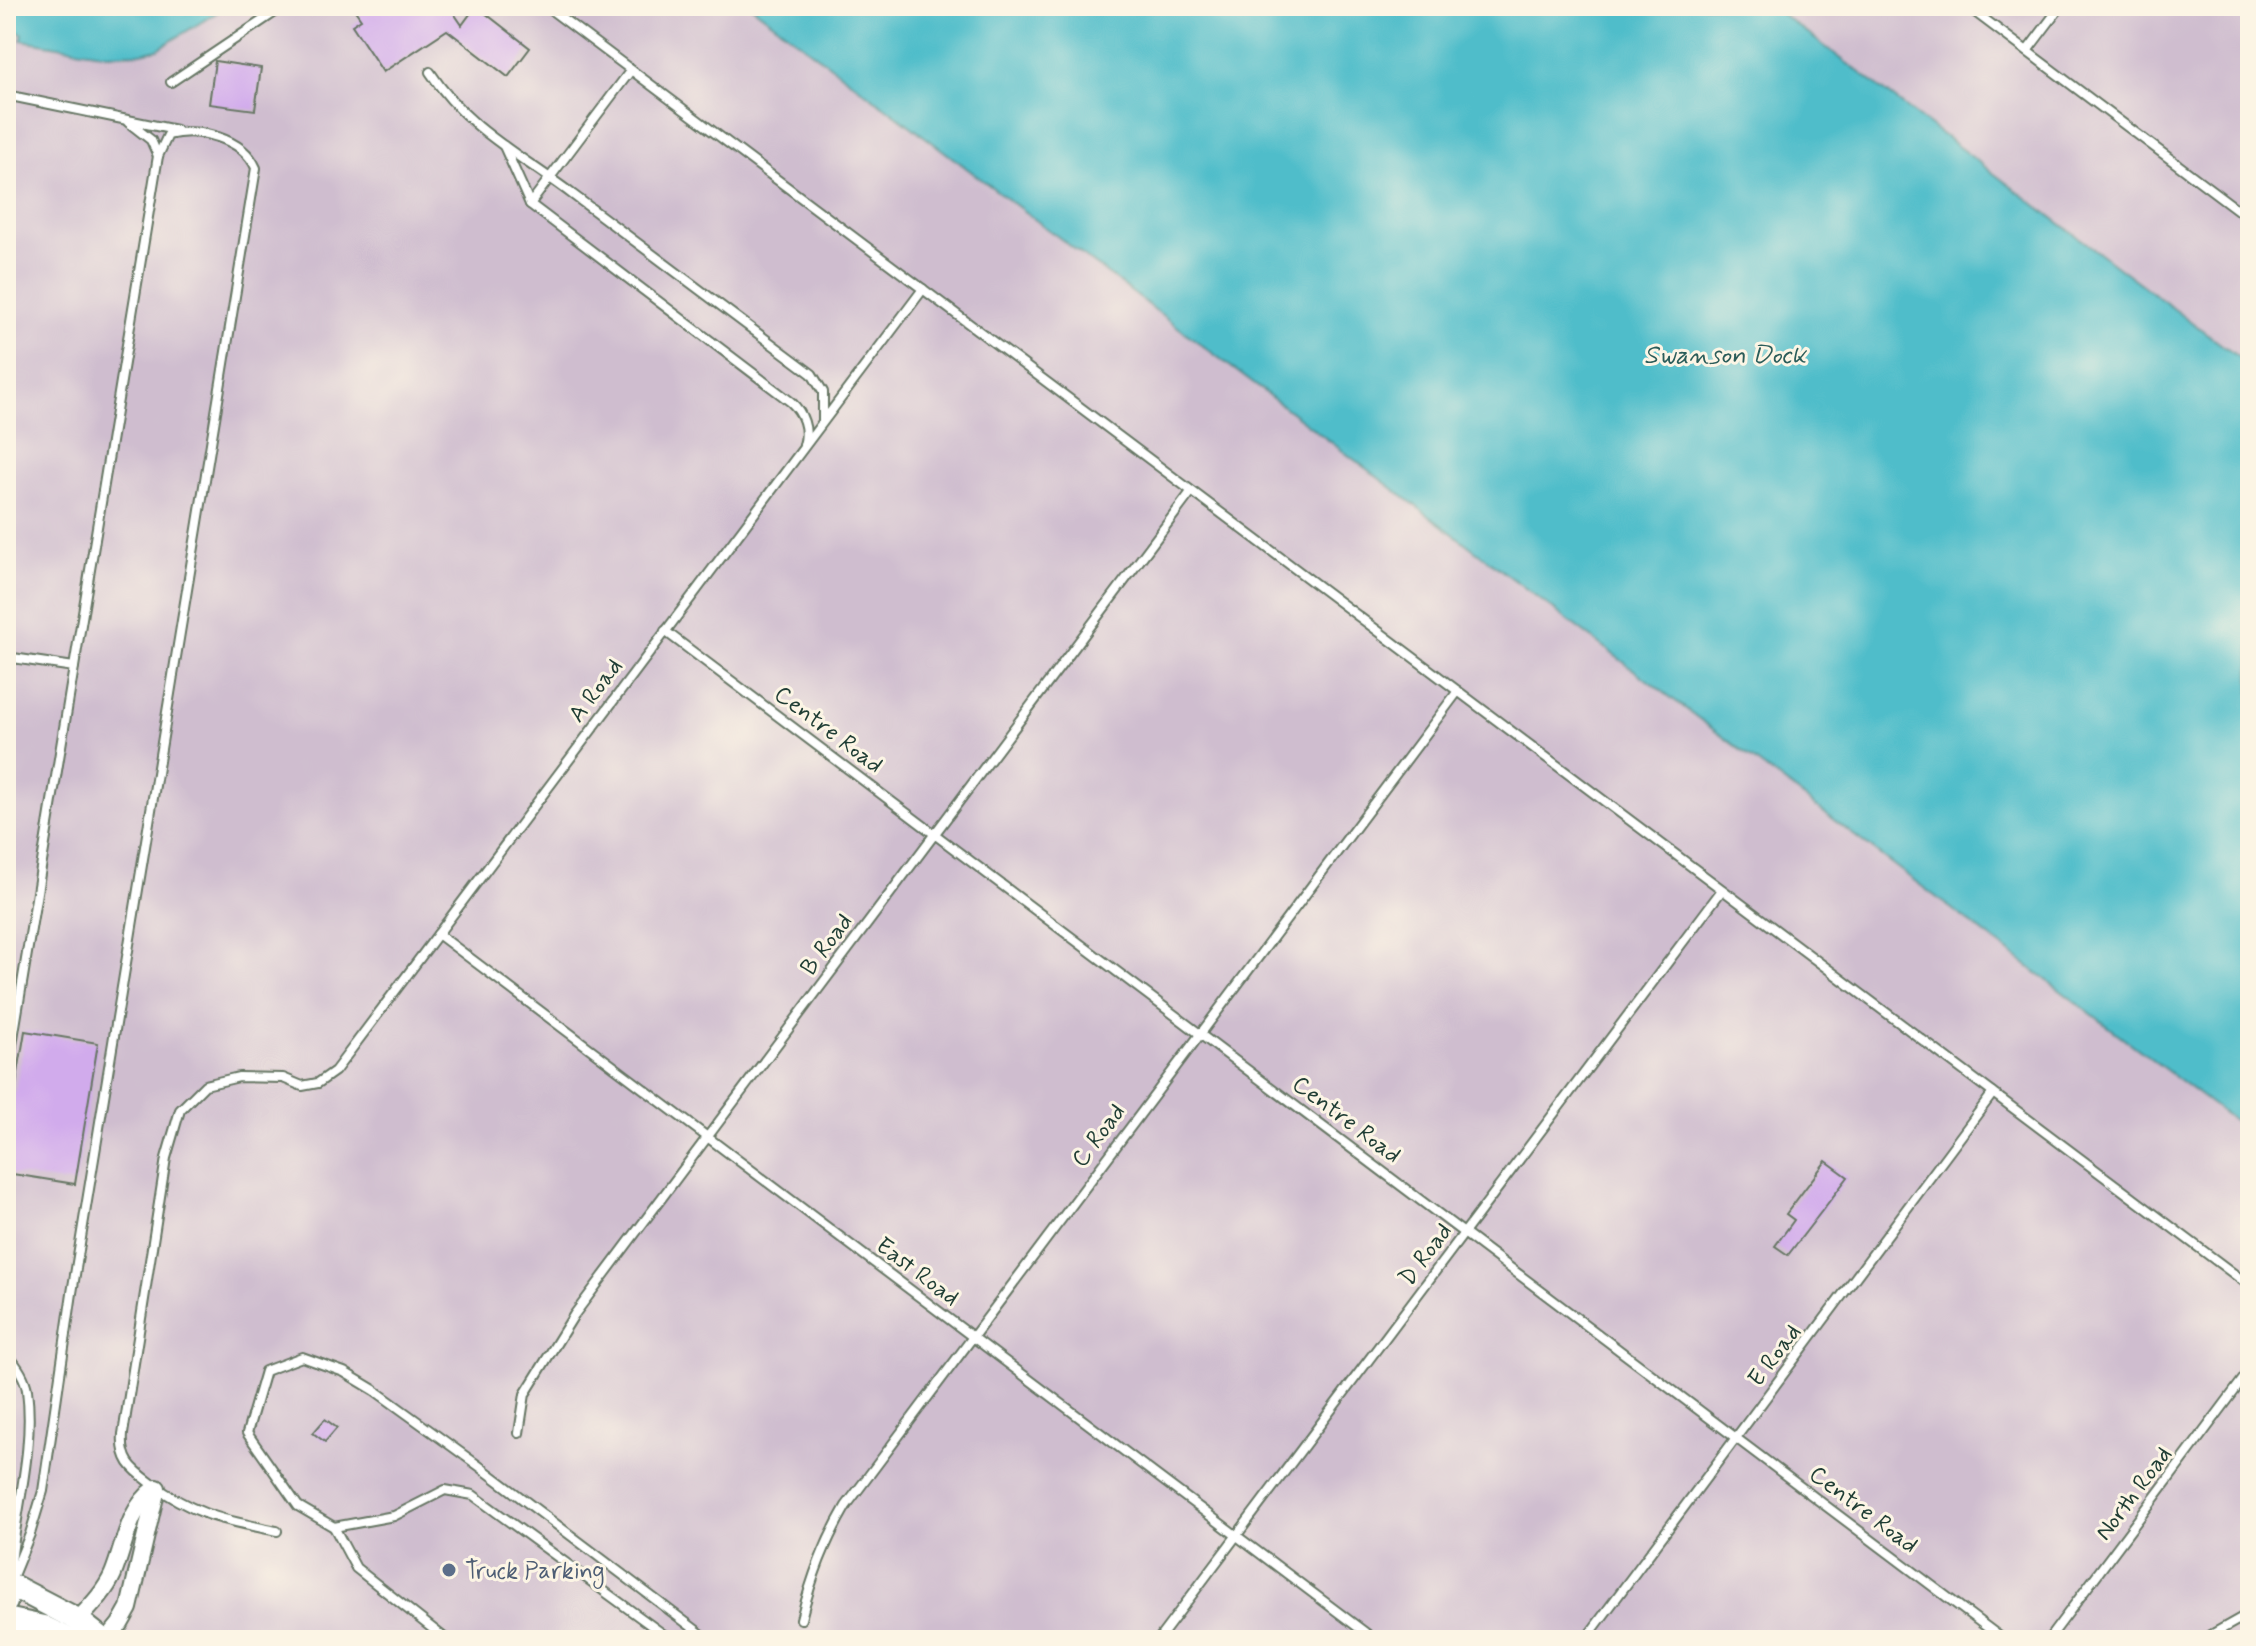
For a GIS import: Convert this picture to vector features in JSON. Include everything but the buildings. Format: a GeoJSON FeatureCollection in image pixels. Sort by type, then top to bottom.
{"type":"FeatureCollection","features":[{"type":"Feature","properties":{"kind":"street"},"geometry":{"type":"LineString","coordinates":[[8,1593],[74,1630],[105,1640],[129,1608],[157,1488]]}},
{"type":"Feature","properties":{"kind":"street"},"geometry":{"type":"LineString","coordinates":[[74,1630],[107,1585],[129,1523],[148,1495],[157,1488]]}},
{"type":"Feature","properties":{"kind":"street"},"geometry":{"type":"LineString","coordinates":[[6,1619],[74,1630]]}},
{"type":"Feature","properties":{"kind":"lane"},"geometry":{"type":"LineString","coordinates":[[171,82],[284,6]]}},
{"type":"Feature","properties":{"kind":"lane"},"geometry":{"type":"LineString","coordinates":[[546,6],[2250,1286]]}},
{"type":"Feature","properties":{"kind":"lane"},"geometry":{"type":"LineString","coordinates":[[1967,6],[2250,219]]}},
{"type":"Feature","properties":{"kind":"lane"},"geometry":{"type":"LineString","coordinates":[[2027,51],[2061,6]]}},
{"type":"Feature","properties":{"kind":"lane"},"geometry":{"type":"LineString","coordinates":[[530,204],[631,70]]}},
{"type":"Feature","properties":{"kind":"lane"},"geometry":{"type":"LineString","coordinates":[[430,72],[455,107],[504,146],[812,374],[823,392],[823,422]]}},
{"type":"Feature","properties":{"kind":"lane"},"geometry":{"type":"LineString","coordinates":[[6,95],[231,140],[249,154],[256,168],[72,1293],[43,1491],[8,1593]]}},
{"type":"Feature","properties":{"kind":"lane"},"geometry":{"type":"LineString","coordinates":[[124,120],[151,140],[158,156]]}},
{"type":"Feature","properties":{"kind":"lane"},"geometry":{"type":"LineString","coordinates":[[6,1081],[158,156],[168,135],[181,131]]}},
{"type":"Feature","properties":{"kind":"lane"},"geometry":{"type":"LineString","coordinates":[[504,146],[530,204],[791,402],[800,413],[806,429],[802,449]]}},
{"type":"Feature","properties":{"kind":"lane","name":"A Road"},"geometry":{"type":"LineString","coordinates":[[277,1531],[194,1511],[157,1488],[125,1460],[122,1446],[166,1158],[180,1110],[205,1085],[239,1077],[283,1078],[302,1086],[318,1083],[335,1071],[923,289]]}},
{"type":"Feature","properties":{"kind":"lane","name":"B Road"},"geometry":{"type":"LineString","coordinates":[[519,1433],[525,1394],[574,1315],[1191,492]]}},
{"type":"Feature","properties":{"kind":"lane","name":"Centre Road"},"geometry":{"type":"LineString","coordinates":[[665,631],[2004,1640]]}},
{"type":"Feature","properties":{"kind":"lane"},"geometry":{"type":"LineString","coordinates":[[6,657],[74,667]]}},
{"type":"Feature","properties":{"kind":"lane","name":"C Road"},"geometry":{"type":"LineString","coordinates":[[801,1619],[813,1572],[846,1506],[1458,691]]}},
{"type":"Feature","properties":{"kind":"lane","name":"D Road"},"geometry":{"type":"LineString","coordinates":[[1158,1640],[1722,890]]}},
{"type":"Feature","properties":{"kind":"lane","name":"East Road"},"geometry":{"type":"LineString","coordinates":[[438,934],[1375,1640]]}},
{"type":"Feature","properties":{"kind":"lane","name":"E Road"},"geometry":{"type":"LineString","coordinates":[[1585,1640],[1993,1093]]}},
{"type":"Feature","properties":{"kind":"lane"},"geometry":{"type":"LineString","coordinates":[[6,1353],[16,1363],[27,1388],[27,1451],[8,1593]]}},
{"type":"Feature","properties":{"kind":"lane"},"geometry":{"type":"LineString","coordinates":[[447,1640],[356,1568],[334,1527],[298,1506],[247,1433],[265,1371],[302,1357],[344,1372],[374,1390],[709,1640]]}},
{"type":"Feature","properties":{"kind":"lane","name":"North Road"},"geometry":{"type":"LineString","coordinates":[[2048,1640],[2250,1370]]}},
{"type":"Feature","properties":{"kind":"lane"},"geometry":{"type":"LineString","coordinates":[[334,1527],[394,1516],[445,1490],[473,1495],[671,1640]]}},
{"type":"Feature","properties":{"kind":"lane"},"geometry":{"type":"LineString","coordinates":[[2206,1640],[2250,1613]]}},
{"type":"Feature","properties":{"kind":"shaded area"},"geometry":{"type":"Polygon","coordinates":[[[227,6],[751,6],[2250,1133],[2250,1640],[6,1640],[6,28],[23,34],[21,39],[124,55],[158,48],[227,6]]]}},
{"type":"Feature","properties":{"kind":"shaded area"},"geometry":{"type":"Polygon","coordinates":[[[1771,6],[2250,6],[2250,366],[1771,6]]]}},
{"type":"Feature","properties":{"kind":"water"},"geometry":{"type":"Polygon","coordinates":[[[6,6],[227,6],[158,49],[107,54],[21,40],[23,34],[6,28],[6,6]]]}},
{"type":"Feature","properties":{"kind":"water","name":"Swanson Dock"},"geometry":{"type":"Polygon","coordinates":[[[751,6],[1771,6],[2250,366],[2250,1133],[751,6]]]}},
{"type":"Feature","properties":{"kind":"place","name":"Truck Parking"},"geometry":{"type":"Point","coordinates":[449,1570]}}]}
